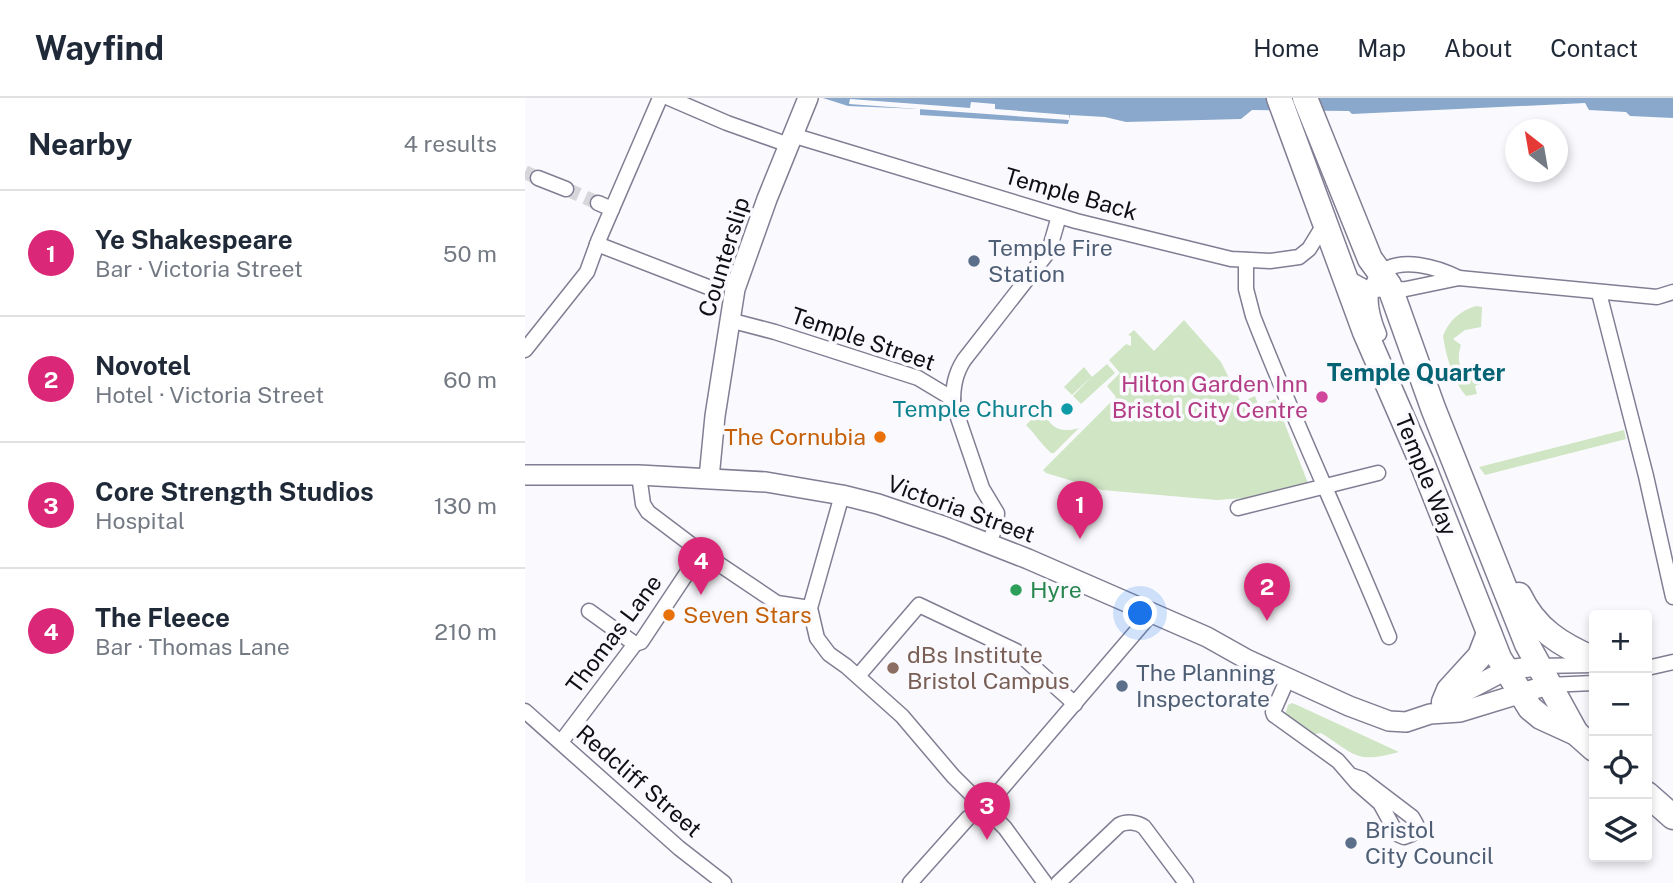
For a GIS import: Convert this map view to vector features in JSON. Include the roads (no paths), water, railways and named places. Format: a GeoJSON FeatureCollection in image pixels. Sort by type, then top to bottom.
{"type":"FeatureCollection","features":[{"type":"Feature","properties":{"kind":"highway","name":"Temple Way"},"geometry":{"type":"LineString","coordinates":[[1279,98],[1381,368],[1506,670],[1525,702],[1541,717],[1585,741]]}},
{"type":"Feature","properties":{"kind":"highway","name":"Temple Way"},"geometry":{"type":"LineString","coordinates":[[1304,98],[1367,252],[1383,281],[1527,644],[1543,675],[1585,741]]}},
{"type":"Feature","properties":{"kind":"highway"},"geometry":{"type":"LineString","coordinates":[[1496,570],[1513,580],[1525,607],[1549,635],[1589,656]]}},
{"type":"Feature","properties":{"kind":"highway"},"geometry":{"type":"LineString","coordinates":[[1437,708],[1449,690],[1480,656],[1489,633]]}},
{"type":"Feature","properties":{"kind":"highway"},"geometry":{"type":"LineString","coordinates":[[1652,798],[1673,817]]}},
{"type":"Feature","properties":{"kind":"main road","name":"Counterslip"},"geometry":{"type":"LineString","coordinates":[[709,478],[735,289],[808,98]]}},
{"type":"Feature","properties":{"kind":"main road","name":"Victoria Street"},"geometry":{"type":"LineString","coordinates":[[525,475],[709,478],[766,482],[842,495],[989,542],[1152,612],[1288,678],[1389,722],[1406,722],[1506,670],[1543,675]]}},
{"type":"Feature","properties":{"kind":"main road","name":"Victoria Street"},"geometry":{"type":"LineString","coordinates":[[1437,708],[1460,712],[1519,693],[1543,675]]}},
{"type":"Feature","properties":{"kind":"street"},"geometry":{"type":"LineString","coordinates":[[525,350],[587,272],[597,244],[605,206],[660,98]]}},
{"type":"Feature","properties":{"kind":"street","name":"Temple Back"},"geometry":{"type":"LineString","coordinates":[[669,98],[727,123],[1059,216],[1231,259],[1290,260],[1309,249],[1325,223]]}},
{"type":"Feature","properties":{"kind":"street"},"geometry":{"type":"LineString","coordinates":[[538,178],[566,190]]}},
{"type":"Feature","properties":{"kind":"street"},"geometry":{"type":"LineString","coordinates":[[953,399],[958,369],[1049,251],[1059,216]]}},
{"type":"Feature","properties":{"kind":"street"},"geometry":{"type":"LineString","coordinates":[[597,244],[708,287]]}},
{"type":"Feature","properties":{"kind":"street"},"geometry":{"type":"LineString","coordinates":[[1245,260],[1249,303],[1389,637]]}},
{"type":"Feature","properties":{"kind":"street"},"geometry":{"type":"LineString","coordinates":[[1381,368],[1382,348],[1373,319],[1383,281],[1410,264],[1442,269],[1459,278]]}},
{"type":"Feature","properties":{"kind":"street"},"geometry":{"type":"LineString","coordinates":[[1345,276],[1383,281],[1459,278],[1657,297],[1673,292]]}},
{"type":"Feature","properties":{"kind":"street"},"geometry":{"type":"LineString","coordinates":[[1599,293],[1646,476],[1673,597]]}},
{"type":"Feature","properties":{"kind":"street","name":"Temple Street"},"geometry":{"type":"LineString","coordinates":[[729,320],[918,378],[953,399],[982,488],[997,513],[996,526],[989,542]]}},
{"type":"Feature","properties":{"kind":"street"},"geometry":{"type":"LineString","coordinates":[[1238,508],[1378,473]]}},
{"type":"Feature","properties":{"kind":"street"},"geometry":{"type":"LineString","coordinates":[[639,475],[643,504],[648,512],[701,552],[777,603],[810,608]]}},
{"type":"Feature","properties":{"kind":"street"},"geometry":{"type":"LineString","coordinates":[[842,495],[810,608],[817,638],[829,654],[902,716],[953,776],[1018,845],[1045,883]]}},
{"type":"Feature","properties":{"kind":"street","name":"Thomas Lane"},"geometry":{"type":"LineString","coordinates":[[561,742],[635,644],[641,642],[701,552]]}},
{"type":"Feature","properties":{"kind":"street"},"geometry":{"type":"LineString","coordinates":[[858,676],[919,605],[1016,651],[1075,704]]}},
{"type":"Feature","properties":{"kind":"street"},"geometry":{"type":"LineString","coordinates":[[589,611],[635,644]]}},
{"type":"Feature","properties":{"kind":"street"},"geometry":{"type":"LineString","coordinates":[[910,883],[968,818],[985,808],[1152,612]]}},
{"type":"Feature","properties":{"kind":"street"},"geometry":{"type":"LineString","coordinates":[[1652,667],[1673,662]]}},
{"type":"Feature","properties":{"kind":"street"},"geometry":{"type":"LineString","coordinates":[[1543,675],[1589,666]]}},
{"type":"Feature","properties":{"kind":"street"},"geometry":{"type":"LineString","coordinates":[[1543,675],[1589,682]]}},
{"type":"Feature","properties":{"kind":"street"},"geometry":{"type":"LineString","coordinates":[[1288,678],[1274,715],[1338,761],[1353,776],[1380,803],[1397,834],[1404,837],[1412,834],[1416,824],[1412,817],[1362,779],[1353,776]]}},
{"type":"Feature","properties":{"kind":"street","name":"Redcliff Street"},"geometry":{"type":"LineString","coordinates":[[525,711],[679,848],[724,883]]}},
{"type":"Feature","properties":{"kind":"street"},"geometry":{"type":"LineString","coordinates":[[1058,883],[1119,825],[1126,823],[1142,825],[1186,883]]}},
{"type":"Feature","properties":{"kind":"water"},"geometry":{"type":"Polygon","coordinates":[[[823,98],[1673,98],[1673,118],[1589,110],[1585,103],[1352,114],[1349,111],[1252,110],[1241,119],[1126,122],[1105,117],[1070,115],[1068,124],[920,115],[920,109],[848,106],[823,98]]]}},
{"type":"Feature","properties":{"kind":"tunnel"},"geometry":{"type":"LineString","coordinates":[[525,172],[538,178]]}},
{"type":"Feature","properties":{"kind":"tunnel"},"geometry":{"type":"LineString","coordinates":[[566,189],[598,203]]}},
{"type":"Feature","properties":{"kind":"place","name":"Temple Fire Station"},"geometry":{"type":"Point","coordinates":[974,261]}},
{"type":"Feature","properties":{"kind":"place","name":"Hilton Garden Inn Bristol City Centre"},"geometry":{"type":"Point","coordinates":[1322,397]}},
{"type":"Feature","properties":{"kind":"place","name":"Temple Church"},"geometry":{"type":"Point","coordinates":[1067,409]}},
{"type":"Feature","properties":{"kind":"place","name":"The Cornubia"},"geometry":{"type":"Point","coordinates":[880,437]}},
{"type":"Feature","properties":{"kind":"place","name":"Ye Shakespeare"},"geometry":{"type":"Point","coordinates":[1080,539]}},
{"type":"Feature","properties":{"kind":"place","name":"Hyre"},"geometry":{"type":"Point","coordinates":[1016,590]}},
{"type":"Feature","properties":{"kind":"place","name":"The Fleece"},"geometry":{"type":"Point","coordinates":[701,595]}},
{"type":"Feature","properties":{"kind":"place","name":"Seven Stars"},"geometry":{"type":"Point","coordinates":[669,615]}},
{"type":"Feature","properties":{"kind":"place","name":"Novotel"},"geometry":{"type":"Point","coordinates":[1267,621]}},
{"type":"Feature","properties":{"kind":"place","name":"dBs Institute Bristol Campus"},"geometry":{"type":"Point","coordinates":[893,668]}},
{"type":"Feature","properties":{"kind":"place","name":"The Planning Inspectorate"},"geometry":{"type":"Point","coordinates":[1122,686]}},
{"type":"Feature","properties":{"kind":"place","name":"Core Strength Studios"},"geometry":{"type":"Point","coordinates":[987,840]}},
{"type":"Feature","properties":{"kind":"place","name":"Bristol City Council"},"geometry":{"type":"Point","coordinates":[1351,843]}},
{"type":"Feature","properties":{"kind":"district","name":"Temple Quarter"},"geometry":{"type":"Point","coordinates":[1416,373]}}]}
